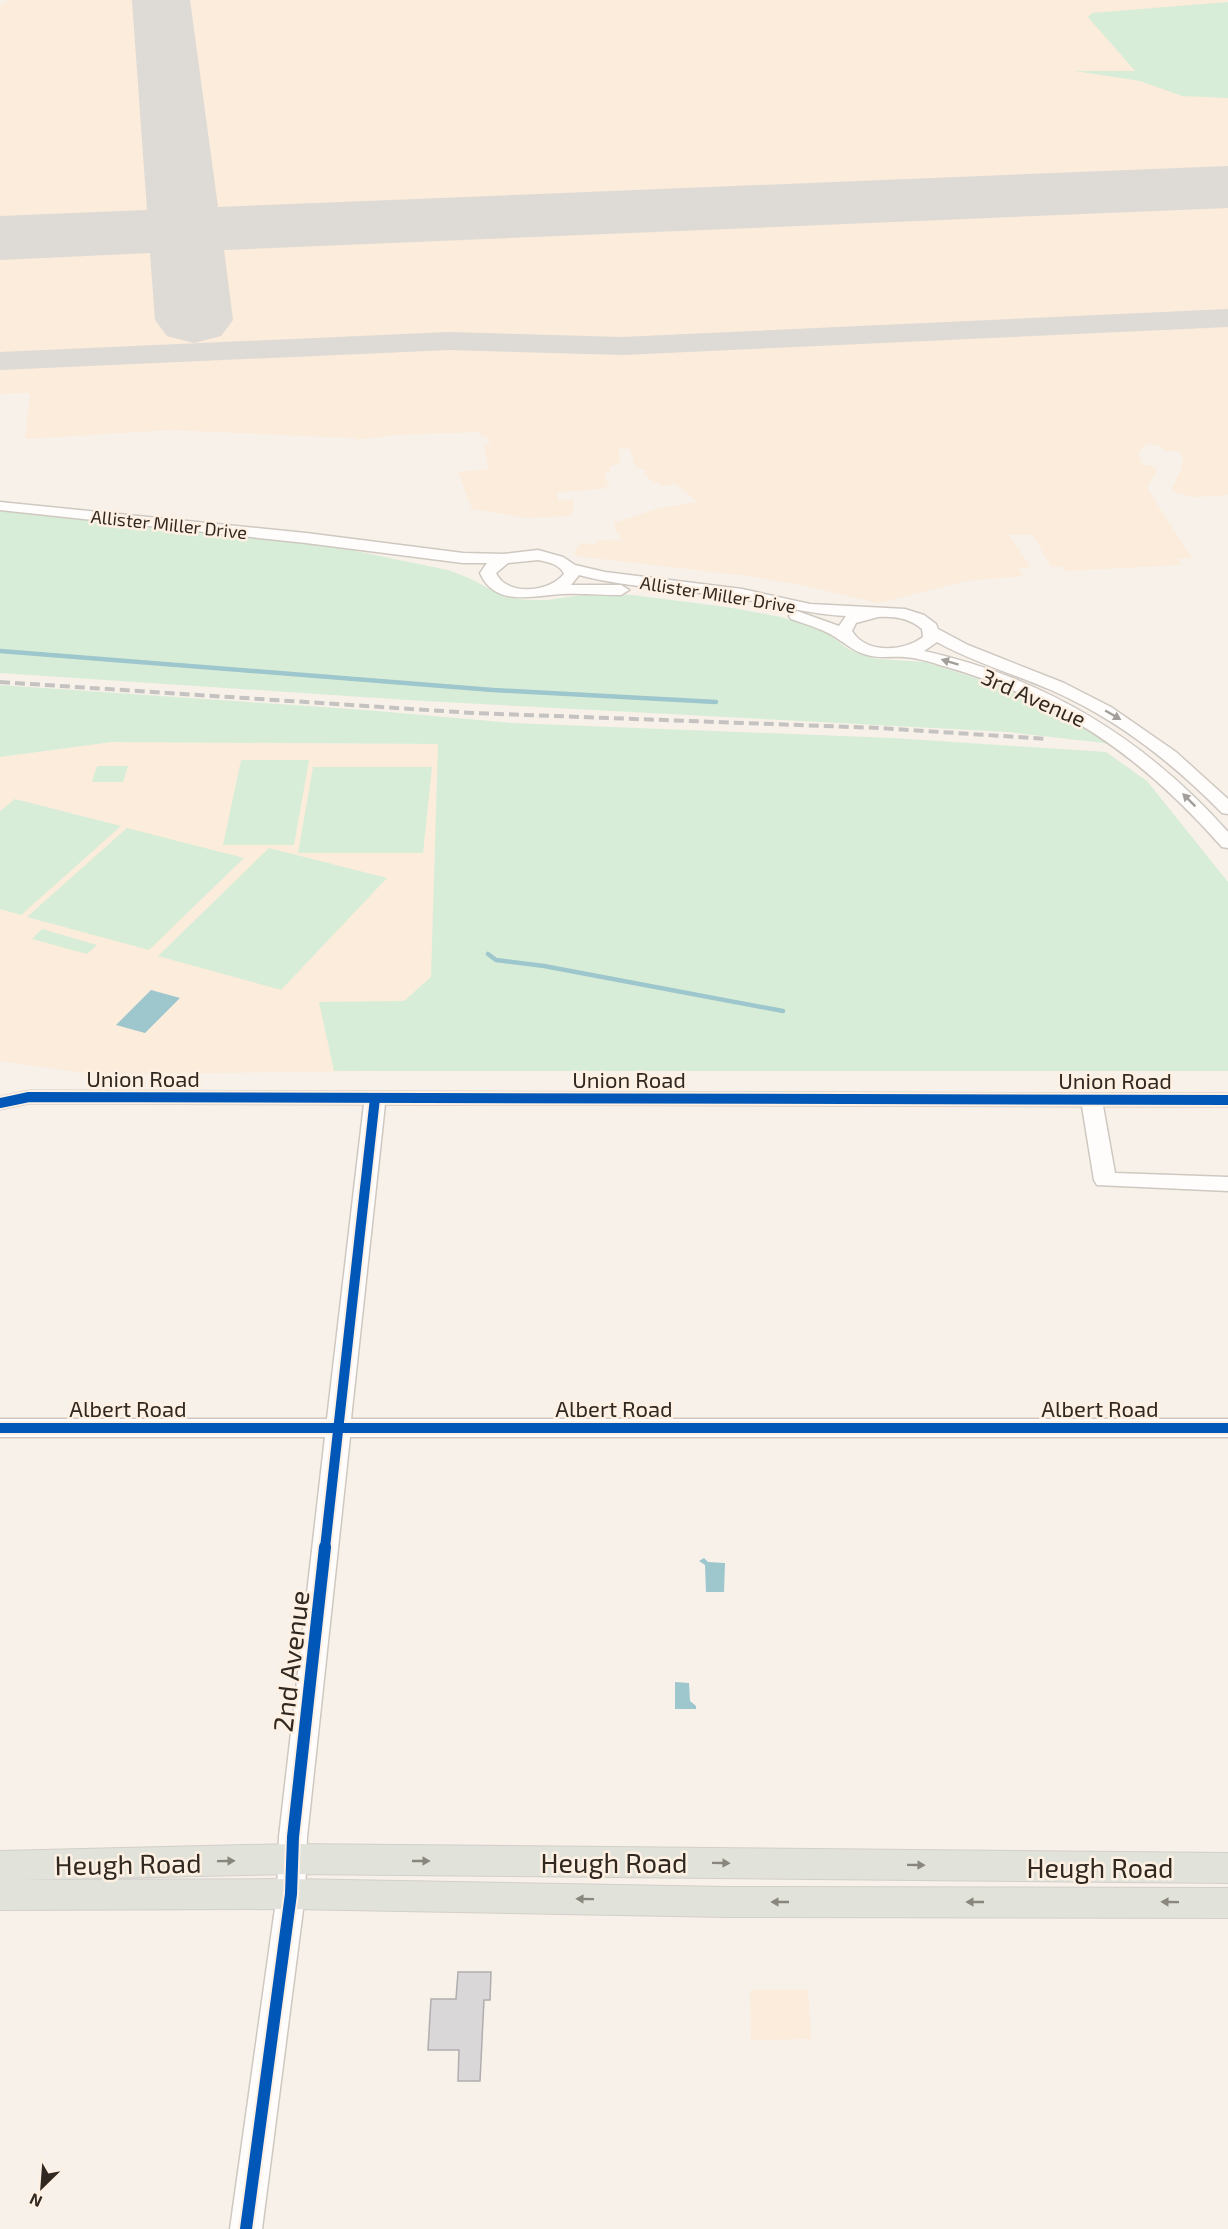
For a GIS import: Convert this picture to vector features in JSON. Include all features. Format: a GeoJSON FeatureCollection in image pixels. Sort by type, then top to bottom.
{"type":"FeatureCollection","features":[{"type":"Feature","properties":{"kind":"main road","name":"Heugh Road"},"geometry":{"type":"LineString","coordinates":[[0,1866],[292,1859],[1228,1868]]}},
{"type":"Feature","properties":{"kind":"main road","name":"Heugh Road"},"geometry":{"type":"LineString","coordinates":[[0,1895],[291,1894],[727,1902],[1099,1901],[1228,1904]]}},
{"type":"Feature","properties":{"kind":"street","name":"Allister Miller Drive"},"geometry":{"type":"LineString","coordinates":[[0,506],[337,542],[463,558],[504,559],[538,555],[558,560],[570,568],[622,579],[741,594],[810,609],[909,615],[925,622],[932,632]]}},
{"type":"Feature","properties":{"kind":"street","name":"Allister Miller Drive"},"geometry":{"type":"LineString","coordinates":[[337,542],[450,564],[488,578],[493,584],[513,592],[614,589],[715,600],[797,615],[816,621],[846,637],[852,643],[869,650],[904,652]]}},
{"type":"Feature","properties":{"kind":"street"},"geometry":{"type":"LineString","coordinates":[[488,578],[490,568],[504,559]]}},
{"type":"Feature","properties":{"kind":"street"},"geometry":{"type":"LineString","coordinates":[[553,590],[570,580],[572,574],[570,568]]}},
{"type":"Feature","properties":{"kind":"street"},"geometry":{"type":"LineString","coordinates":[[846,637],[844,631],[850,620],[867,613]]}},
{"type":"Feature","properties":{"kind":"street"},"geometry":{"type":"LineString","coordinates":[[904,652],[926,645],[931,639],[932,632]]}},
{"type":"Feature","properties":{"kind":"street","name":"3rd Avenue"},"geometry":{"type":"LineString","coordinates":[[932,632],[957,647],[1068,692],[1124,722],[1167,751],[1228,809]]}},
{"type":"Feature","properties":{"kind":"street","name":"3rd Avenue"},"geometry":{"type":"LineString","coordinates":[[904,652],[961,665],[1040,695],[1100,727],[1157,770],[1190,800],[1228,843]]}},
{"type":"Feature","properties":{"kind":"street"},"geometry":{"type":"LineString","coordinates":[[1002,664],[996,669],[997,672],[1040,695]]}},
{"type":"Feature","properties":{"kind":"street","name":"Union Road"},"geometry":{"type":"LineString","coordinates":[[0,1103],[29,1098],[1228,1100]]}},
{"type":"Feature","properties":{"kind":"street","name":"2nd Avenue"},"geometry":{"type":"LineString","coordinates":[[246,2229],[291,1894],[292,1859],[375,1098]]}},
{"type":"Feature","properties":{"kind":"street"},"geometry":{"type":"LineString","coordinates":[[1091,1099],[1105,1180],[1228,1184]]}},
{"type":"Feature","properties":{"kind":"street","name":"Albert Road"},"geometry":{"type":"LineString","coordinates":[[0,1428],[1228,1428]]}},
{"type":"Feature","properties":{"kind":"shaded area"},"geometry":{"type":"Polygon","coordinates":[[[10,0],[1228,0],[1228,495],[1195,497],[1176,493],[1172,488],[1181,470],[1183,457],[1178,451],[1164,451],[1161,446],[1148,443],[1138,452],[1142,464],[1153,466],[1157,471],[1147,488],[1192,558],[1178,559],[1181,565],[1065,571],[1061,566],[1051,567],[1033,535],[1009,535],[1031,567],[1019,568],[1023,576],[966,581],[878,603],[806,586],[748,576],[576,556],[574,553],[579,543],[596,544],[599,540],[622,541],[619,534],[616,534],[614,523],[656,509],[697,502],[676,484],[663,486],[651,480],[644,474],[645,469],[639,469],[635,465],[630,448],[618,449],[621,462],[610,467],[610,472],[605,473],[606,481],[611,481],[603,489],[557,492],[559,501],[574,500],[573,512],[569,516],[527,518],[472,509],[458,472],[488,469],[484,444],[490,444],[488,437],[482,437],[480,432],[395,435],[356,440],[355,438],[169,430],[25,439],[30,393],[0,394],[0,5],[10,0]]]}},
{"type":"Feature","properties":{"kind":"shaded area"},"geometry":{"type":"Polygon","coordinates":[[[112,742],[439,744],[431,977],[508,1070],[92,1074],[0,1061],[0,757],[112,742]]]}},
{"type":"Feature","properties":{"kind":"shaded area"},"geometry":{"type":"Polygon","coordinates":[[[750,1990],[808,1990],[811,2039],[751,2040],[750,1990]]]}},
{"type":"Feature","properties":{"kind":"green space"},"geometry":{"type":"Polygon","coordinates":[[[1228,2],[1228,98],[1182,96],[1140,81],[1075,71],[1135,71],[1088,17],[1092,13],[1228,2]]]}},
{"type":"Feature","properties":{"kind":"green space"},"geometry":{"type":"Polygon","coordinates":[[[0,511],[322,544],[448,570],[505,597],[547,600],[597,593],[632,595],[727,607],[781,617],[812,627],[831,636],[848,649],[863,655],[878,659],[925,662],[982,680],[1080,721],[1112,744],[1008,732],[423,701],[0,673],[0,511]]]}},
{"type":"Feature","properties":{"kind":"green space"},"geometry":{"type":"Polygon","coordinates":[[[0,685],[366,710],[512,723],[893,738],[1106,752],[1147,781],[1228,882],[1228,1071],[334,1071],[319,1002],[404,1001],[431,977],[438,744],[112,742],[0,757],[0,685]]]}},
{"type":"Feature","properties":{"kind":"green space"},"geometry":{"type":"Polygon","coordinates":[[[241,760],[309,760],[294,845],[223,845],[241,760]]]}},
{"type":"Feature","properties":{"kind":"green space"},"geometry":{"type":"Polygon","coordinates":[[[97,766],[128,766],[123,782],[92,782],[97,766]]]}},
{"type":"Feature","properties":{"kind":"green space"},"geometry":{"type":"Polygon","coordinates":[[[313,767],[432,767],[423,853],[298,853],[313,767]]]}},
{"type":"Feature","properties":{"kind":"green space"},"geometry":{"type":"Polygon","coordinates":[[[15,799],[121,826],[21,915],[0,909],[0,811],[15,799]]]}},
{"type":"Feature","properties":{"kind":"green space"},"geometry":{"type":"Polygon","coordinates":[[[127,828],[244,858],[149,950],[27,917],[127,828]]]}},
{"type":"Feature","properties":{"kind":"green space"},"geometry":{"type":"Polygon","coordinates":[[[269,848],[387,878],[281,990],[158,956],[269,848]]]}},
{"type":"Feature","properties":{"kind":"green space"},"geometry":{"type":"Polygon","coordinates":[[[42,929],[97,945],[87,954],[32,939],[42,929]]]}},
{"type":"Feature","properties":{"kind":"water"},"geometry":{"type":"Polygon","coordinates":[[[151,990],[180,998],[145,1033],[116,1025],[151,990]]]}},
{"type":"Feature","properties":{"kind":"water"},"geometry":{"type":"Polygon","coordinates":[[[704,1558],[708,1562],[725,1563],[724,1592],[706,1592],[705,1565],[699,1561],[704,1558]]]}},
{"type":"Feature","properties":{"kind":"water"},"geometry":{"type":"Polygon","coordinates":[[[675,1682],[689,1683],[690,1701],[696,1709],[675,1709],[675,1682]]]}},
{"type":"Feature","properties":{"kind":"building"},"geometry":{"type":"Polygon","coordinates":[[[458,1972],[491,1972],[490,2000],[484,2000],[480,2081],[458,2081],[459,2050],[428,2050],[431,1999],[456,1999],[458,1972]]]}},
{"type":"Feature","properties":{"kind":"waterway"},"geometry":{"type":"LineString","coordinates":[[0,651],[493,690],[716,702]]}},
{"type":"Feature","properties":{"kind":"waterway"},"geometry":{"type":"LineString","coordinates":[[488,954],[496,960],[544,966],[783,1011]]}},
{"type":"Feature","properties":{"kind":"taxiway"},"geometry":{"type":"LineString","coordinates":[[0,361],[449,341],[622,346],[1228,318]]}},
{"type":"Feature","properties":{"kind":"runway"},"geometry":{"type":"LineString","coordinates":[[161,0],[185,230]]}},
{"type":"Feature","properties":{"kind":"runway"},"geometry":{"type":"LineString","coordinates":[[185,230],[1228,187]]}},
{"type":"Feature","properties":{"kind":"runway"},"geometry":{"type":"LineString","coordinates":[[0,238],[185,230]]}},
{"type":"Feature","properties":{"kind":"runway"},"geometry":{"type":"LineString","coordinates":[[185,230],[194,320]]}},
{"type":"Feature","properties":{"kind":"railway"},"geometry":{"type":"LineString","coordinates":[[0,682],[473,713],[879,728],[1048,739]]}},
{"type":"Feature","properties":{"kind":"cycle path"},"geometry":{"type":"LineString","coordinates":[[0,1103],[29,1097],[1228,1100]]}},
{"type":"Feature","properties":{"kind":"cycle path"},"geometry":{"type":"LineString","coordinates":[[246,2229],[291,1894],[293,1837],[375,1098]]}},
{"type":"Feature","properties":{"kind":"cycle path"},"geometry":{"type":"LineString","coordinates":[[0,1428],[1228,1428]]}}]}
